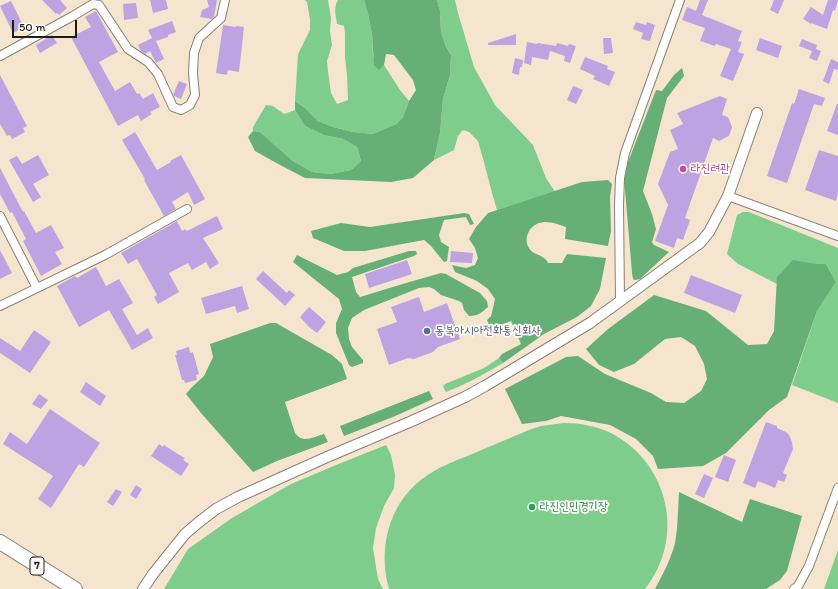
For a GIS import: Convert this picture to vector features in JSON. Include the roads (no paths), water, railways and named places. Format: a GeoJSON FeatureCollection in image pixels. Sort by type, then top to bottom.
{"type":"FeatureCollection","features":[{"type":"Feature","properties":{"kind":"highway","name":"7"},"geometry":{"type":"LineString","coordinates":[[0,542],[75,589]]}},
{"type":"Feature","properties":{"kind":"street"},"geometry":{"type":"LineString","coordinates":[[0,56],[93,4],[99,5],[128,49],[148,62],[158,74],[173,107],[181,110],[190,105],[195,96],[193,73],[194,53],[199,38],[221,18],[225,0]]}},
{"type":"Feature","properties":{"kind":"street"},"geometry":{"type":"LineString","coordinates":[[620,301],[620,178],[625,153],[680,0]]}},
{"type":"Feature","properties":{"kind":"street"},"geometry":{"type":"LineString","coordinates":[[143,589],[166,557],[186,534],[216,509],[238,497],[465,397],[590,324],[700,243],[710,232],[728,196],[756,113]]}},
{"type":"Feature","properties":{"kind":"street"},"geometry":{"type":"LineString","coordinates":[[728,196],[838,236]]}},
{"type":"Feature","properties":{"kind":"street"},"geometry":{"type":"LineString","coordinates":[[0,306],[105,255],[187,209]]}},
{"type":"Feature","properties":{"kind":"street"},"geometry":{"type":"LineString","coordinates":[[0,216],[37,288]]}},
{"type":"Feature","properties":{"kind":"street"},"geometry":{"type":"LineString","coordinates":[[794,589],[798,586],[809,566],[838,488]]}},
{"type":"Feature","properties":{"kind":"place","name":"라진려관"},"geometry":{"type":"Point","coordinates":[683,169]}},
{"type":"Feature","properties":{"kind":"place","name":"동북아시아전화통신회사"},"geometry":{"type":"Point","coordinates":[427,331]}},
{"type":"Feature","properties":{"kind":"place","name":"라진인민경기장"},"geometry":{"type":"Point","coordinates":[532,507]}}]}
